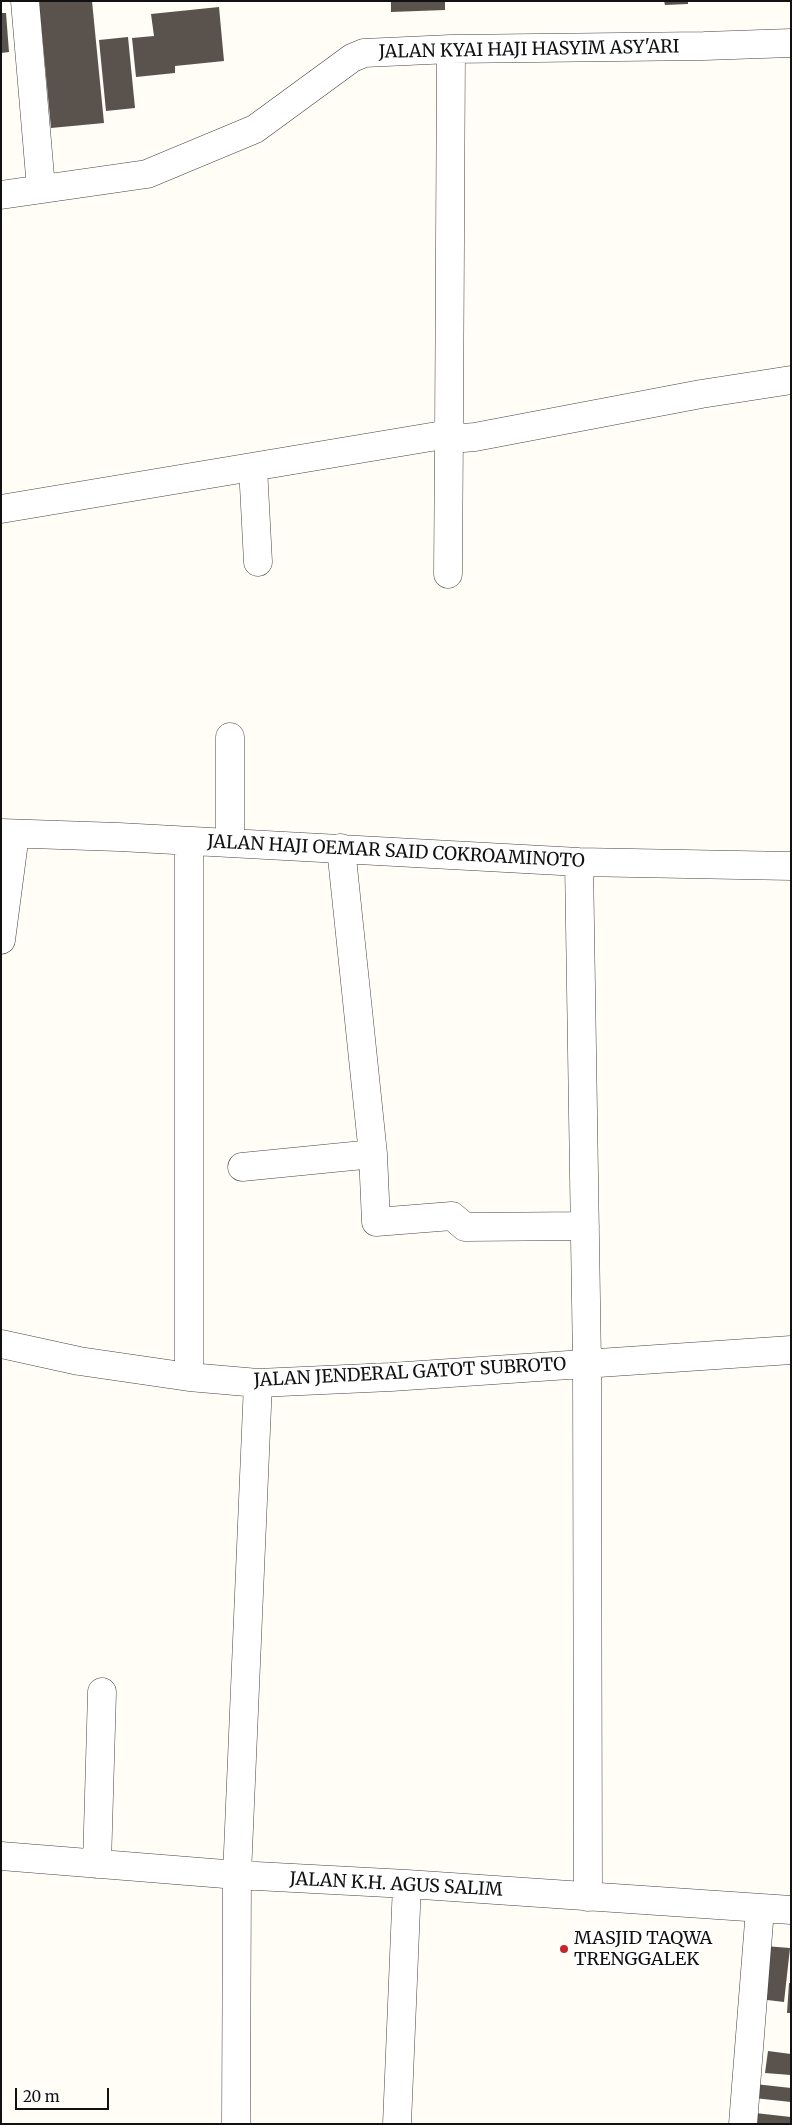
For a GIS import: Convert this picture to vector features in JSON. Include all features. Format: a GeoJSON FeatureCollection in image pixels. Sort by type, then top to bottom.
{"type":"FeatureCollection","features":[{"type":"Feature","properties":{"kind":"street"},"geometry":{"type":"LineString","coordinates":[[25,1],[41,188]]}},
{"type":"Feature","properties":{"kind":"street","name":"JALAN KYAI HAJI HASYIM ASY'ARI"},"geometry":{"type":"LineString","coordinates":[[1,195],[147,174],[255,129],[352,58],[364,53],[451,49],[791,43]]}},
{"type":"Feature","properties":{"kind":"street"},"geometry":{"type":"LineString","coordinates":[[448,574],[451,49]]}},
{"type":"Feature","properties":{"kind":"street"},"geometry":{"type":"LineString","coordinates":[[1,509],[449,434],[464,438],[475,438],[701,394],[791,380]]}},
{"type":"Feature","properties":{"kind":"street"},"geometry":{"type":"LineString","coordinates":[[253,467],[258,562]]}},
{"type":"Feature","properties":{"kind":"street"},"geometry":{"type":"LineString","coordinates":[[230,737],[230,843]]}},
{"type":"Feature","properties":{"kind":"street"},"geometry":{"type":"LineString","coordinates":[[1,940],[8,834]]}},
{"type":"Feature","properties":{"kind":"street","name":"JALAN HAJI OEMAR SAID COKROAMINOTO"},"geometry":{"type":"LineString","coordinates":[[8,834],[119,837],[579,862],[791,866]]}},
{"type":"Feature","properties":{"kind":"street"},"geometry":{"type":"LineString","coordinates":[[189,842],[189,1377]]}},
{"type":"Feature","properties":{"kind":"street"},"geometry":{"type":"LineString","coordinates":[[341,848],[373,1154],[376,1222],[452,1216],[465,1227],[585,1226]]}},
{"type":"Feature","properties":{"kind":"street"},"geometry":{"type":"LineString","coordinates":[[579,862],[588,1363],[588,1897]]}},
{"type":"Feature","properties":{"kind":"street"},"geometry":{"type":"LineString","coordinates":[[242,1167],[373,1154]]}},
{"type":"Feature","properties":{"kind":"street","name":"JALAN JENDERAL GATOT SUBROTO"},"geometry":{"type":"LineString","coordinates":[[1,1344],[79,1361],[189,1377],[258,1382],[392,1377],[791,1350]]}},
{"type":"Feature","properties":{"kind":"street"},"geometry":{"type":"LineString","coordinates":[[236,2124],[237,1875],[258,1382]]}},
{"type":"Feature","properties":{"kind":"street"},"geometry":{"type":"LineString","coordinates":[[97,1864],[102,1692]]}},
{"type":"Feature","properties":{"kind":"street","name":"JALAN K.H. AGUS SALIM"},"geometry":{"type":"LineString","coordinates":[[1,1856],[237,1875],[407,1884],[791,1910]]}},
{"type":"Feature","properties":{"kind":"street"},"geometry":{"type":"LineString","coordinates":[[397,2124],[407,1884]]}},
{"type":"Feature","properties":{"kind":"street"},"geometry":{"type":"LineString","coordinates":[[743,2124],[760,1909]]}},
{"type":"Feature","properties":{"kind":"building"},"geometry":{"type":"Polygon","coordinates":[[[92,1],[104,123],[51,128],[39,2],[92,1]]]}},
{"type":"Feature","properties":{"kind":"building"},"geometry":{"type":"Polygon","coordinates":[[[391,1],[445,1],[445,10],[391,12],[391,1]]]}},
{"type":"Feature","properties":{"kind":"building"},"geometry":{"type":"Polygon","coordinates":[[[664,1],[688,1],[688,4],[665,5],[664,1]]]}},
{"type":"Feature","properties":{"kind":"building"},"geometry":{"type":"Polygon","coordinates":[[[219,7],[224,61],[175,66],[175,73],[136,77],[132,38],[154,36],[151,14],[219,7]]]}},
{"type":"Feature","properties":{"kind":"building"},"geometry":{"type":"Polygon","coordinates":[[[1,13],[6,13],[9,52],[1,53],[1,13]]]}},
{"type":"Feature","properties":{"kind":"building"},"geometry":{"type":"Polygon","coordinates":[[[128,37],[135,108],[106,111],[99,40],[128,37]]]}},
{"type":"Feature","properties":{"kind":"building"},"geometry":{"type":"Polygon","coordinates":[[[765,1946],[790,1948],[784,2002],[759,1999],[765,1946]]]}},
{"type":"Feature","properties":{"kind":"building"},"geometry":{"type":"Polygon","coordinates":[[[789,1983],[791,1983],[791,2013],[787,2013],[789,1983]]]}},
{"type":"Feature","properties":{"kind":"building"},"geometry":{"type":"Polygon","coordinates":[[[768,2051],[791,2054],[791,2075],[765,2073],[768,2051]]]}},
{"type":"Feature","properties":{"kind":"building"},"geometry":{"type":"Polygon","coordinates":[[[755,2084],[791,2088],[791,2102],[754,2098],[755,2084]]]}},
{"type":"Feature","properties":{"kind":"building"},"geometry":{"type":"Polygon","coordinates":[[[755,2113],[791,2117],[791,2124],[754,2124],[755,2113]]]}},
{"type":"Feature","properties":{"kind":"place","name":"MASJID TAQWA TRENGGALEK"},"geometry":{"type":"Point","coordinates":[564,1949]}}]}
